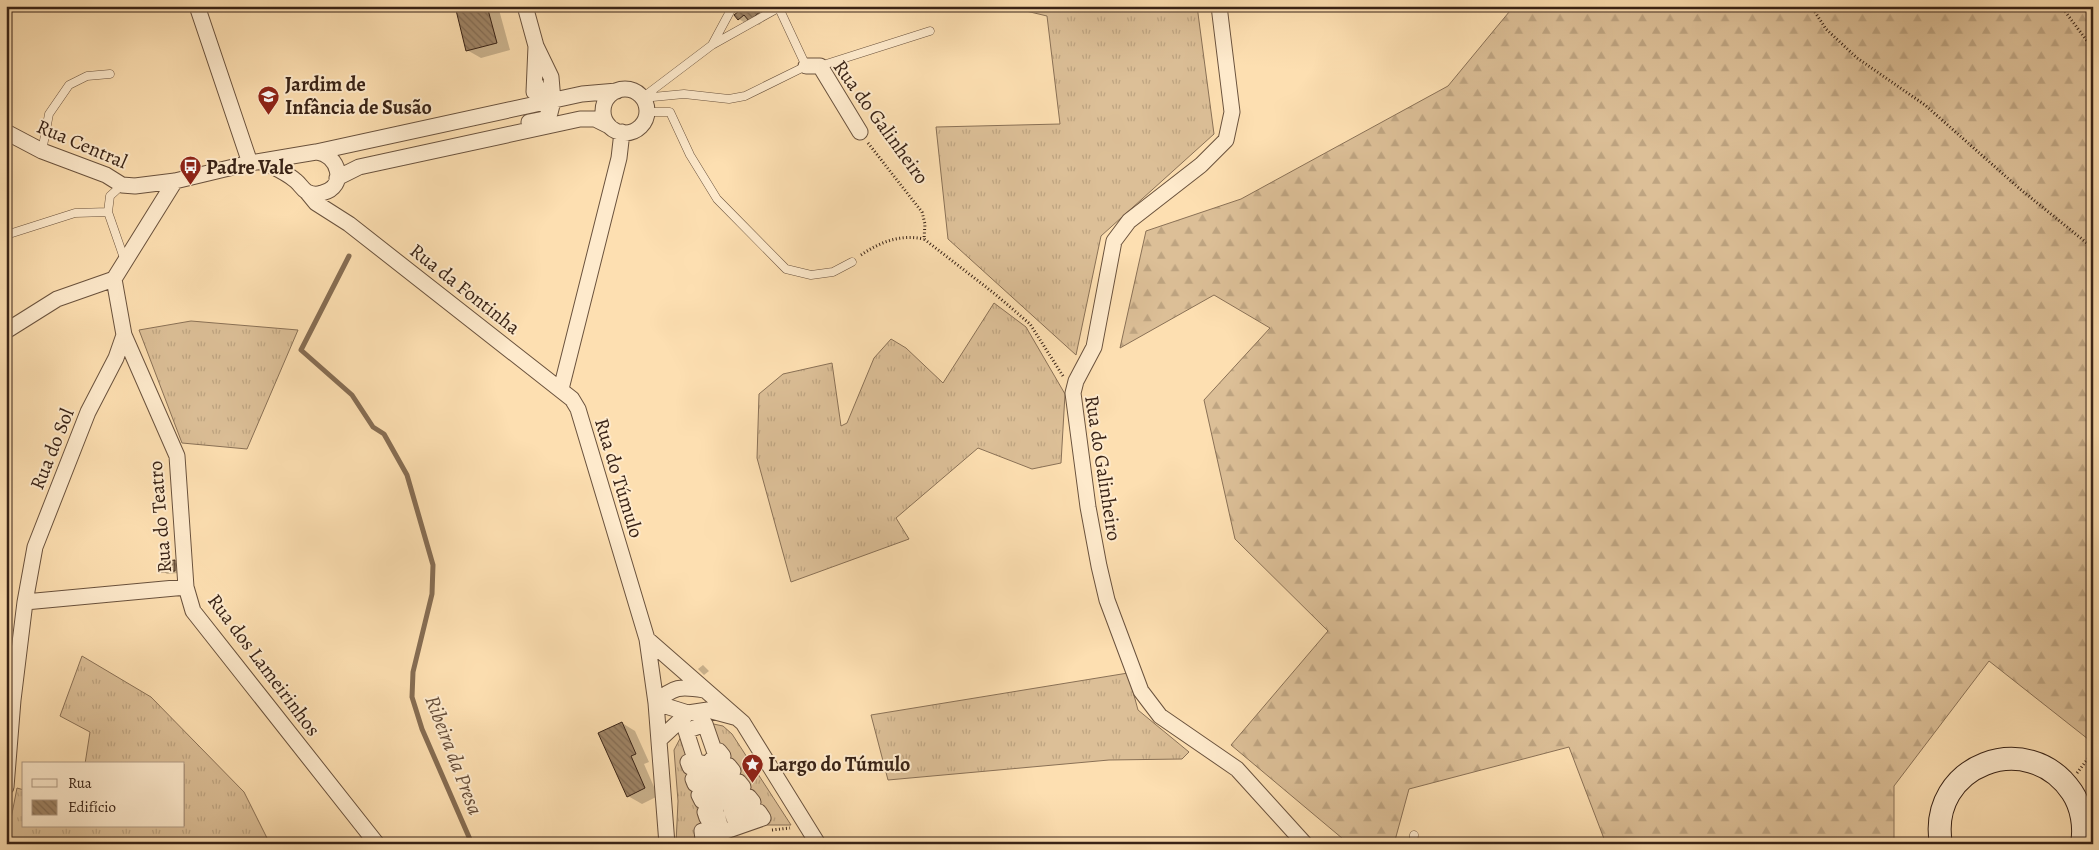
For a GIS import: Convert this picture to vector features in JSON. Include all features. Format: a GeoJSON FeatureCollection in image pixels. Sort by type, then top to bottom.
{"type":"FeatureCollection","features":[{"type":"Feature","properties":{"kind":"street"},"geometry":{"type":"LineString","coordinates":[[198,6],[257,162]]}},
{"type":"Feature","properties":{"kind":"street"},"geometry":{"type":"LineString","coordinates":[[525,6],[536,46],[551,77],[557,86],[573,96]]}},
{"type":"Feature","properties":{"kind":"street"},"geometry":{"type":"LineString","coordinates":[[1073,393],[1076,381],[1094,347],[1114,241],[1129,221],[1200,165],[1226,140],[1232,112],[1219,6]]}},
{"type":"Feature","properties":{"kind":"street"},"geometry":{"type":"LineString","coordinates":[[526,106],[534,95],[536,84],[536,46]]}},
{"type":"Feature","properties":{"kind":"street","name":"Rua do Galinheiro"},"geometry":{"type":"LineString","coordinates":[[813,66],[860,132]]}},
{"type":"Feature","properties":{"kind":"street"},"geometry":{"type":"LineString","coordinates":[[512,134],[523,123],[544,118],[549,105],[551,77]]}},
{"type":"Feature","properties":{"kind":"street"},"geometry":{"type":"LineString","coordinates":[[536,84],[549,105],[560,116],[578,113],[588,114],[616,129],[636,130],[645,118],[645,105],[631,90],[573,96],[549,105]]}},
{"type":"Feature","properties":{"kind":"street"},"geometry":{"type":"LineString","coordinates":[[561,389],[619,158],[616,129],[605,120],[604,106],[611,94],[617,91]]}},
{"type":"Feature","properties":{"kind":"street","name":"Rua Central"},"geometry":{"type":"LineString","coordinates":[[6,132],[42,151],[106,175],[122,185],[135,186],[174,181],[281,156],[313,153],[526,106],[549,105]]}},
{"type":"Feature","properties":{"kind":"street"},"geometry":{"type":"LineString","coordinates":[[344,221],[335,198],[336,181],[337,167],[334,161],[323,153],[313,153],[299,162],[296,168],[302,187],[321,194],[328,191],[336,181],[358,167],[580,119],[595,119]]}},
{"type":"Feature","properties":{"kind":"street","name":"Rua da Fontinha"},"geometry":{"type":"LineString","coordinates":[[257,162],[302,187],[316,203],[344,221],[561,389]]}},
{"type":"Feature","properties":{"kind":"street"},"geometry":{"type":"LineString","coordinates":[[6,331],[57,299],[114,279],[174,181]]}},
{"type":"Feature","properties":{"kind":"street","name":"Rua do Sol"},"geometry":{"type":"LineString","coordinates":[[6,787],[10,696],[35,547],[88,412],[116,358],[124,335],[114,279]]}},
{"type":"Feature","properties":{"kind":"street","name":"Rua do Teatro"},"geometry":{"type":"LineString","coordinates":[[124,335],[177,456],[186,587]]}},
{"type":"Feature","properties":{"kind":"street","name":"Rua do Túmulo"},"geometry":{"type":"LineString","coordinates":[[561,389],[572,399],[578,409],[647,639],[656,703],[667,844]]}},
{"type":"Feature","properties":{"kind":"street","name":"Rua do Galinheiro"},"geometry":{"type":"LineString","coordinates":[[1073,393],[1088,507],[1099,566],[1107,600],[1141,691],[1160,716],[1237,769],[1305,844]]}},
{"type":"Feature","properties":{"kind":"street","name":"Rua dos Lameirinhos"},"geometry":{"type":"LineString","coordinates":[[25,602],[186,587],[193,611],[377,844]]}},
{"type":"Feature","properties":{"kind":"street"},"geometry":{"type":"LineString","coordinates":[[647,639],[736,717],[750,732],[818,844]]}},
{"type":"Feature","properties":{"kind":"street"},"geometry":{"type":"LineString","coordinates":[[656,703],[672,689],[692,688],[706,691]]}},
{"type":"Feature","properties":{"kind":"street"},"geometry":{"type":"LineString","coordinates":[[656,703],[688,713],[708,710],[736,717]]}},
{"type":"Feature","properties":{"kind":"street"},"geometry":{"type":"LineString","coordinates":[[659,740],[688,713]]}},
{"type":"Feature","properties":{"kind":"street"},"geometry":{"type":"LineString","coordinates":[[705,724],[715,752],[720,751],[723,756],[710,760],[714,772],[729,766],[733,771],[717,776],[721,788],[739,782],[743,786],[724,794],[728,804],[749,797],[753,802],[731,810],[736,820],[759,812],[763,818],[703,840],[702,832],[720,825],[717,815],[707,818],[705,812],[716,809],[712,797],[702,801],[699,796],[711,792],[707,780],[695,784],[693,779],[706,774],[702,763],[690,767],[688,762],[695,759],[686,731],[705,724]]}},
{"type":"Feature","properties":{"kind":"street"},"geometry":{"type":"LineString","coordinates":[[1940,844],[1940,822],[1948,796],[1956,784],[1978,766],[2005,759],[2033,762],[2052,772],[2067,785],[2080,810],[2084,842]]}},
{"type":"Feature","properties":{"kind":"lane"},"geometry":{"type":"LineString","coordinates":[[712,45],[733,6]]}},
{"type":"Feature","properties":{"kind":"lane"},"geometry":{"type":"LineString","coordinates":[[645,105],[712,45],[778,7],[813,66]]}},
{"type":"Feature","properties":{"kind":"lane"},"geometry":{"type":"LineString","coordinates":[[645,105],[684,94],[729,99],[745,96],[813,66],[930,31]]}},
{"type":"Feature","properties":{"kind":"lane"},"geometry":{"type":"LineString","coordinates":[[42,151],[49,114],[69,85],[87,76],[110,74]]}},
{"type":"Feature","properties":{"kind":"lane"},"geometry":{"type":"LineString","coordinates":[[645,105],[670,112],[690,155],[717,200],[786,269],[812,275],[833,272],[852,262]]}},
{"type":"Feature","properties":{"kind":"lane"},"geometry":{"type":"LineString","coordinates":[[122,185],[110,196],[108,212],[125,261]]}},
{"type":"Feature","properties":{"kind":"lane"},"geometry":{"type":"LineString","coordinates":[[6,235],[75,213],[108,212]]}},
{"type":"Feature","properties":{"kind":"lane"},"geometry":{"type":"LineString","coordinates":[[1413,844],[1414,835]]}},
{"type":"Feature","properties":{"kind":"path"},"geometry":{"type":"LineString","coordinates":[[1811,6],[1826,29],[1857,58],[1925,104],[2020,189],[2093,248]]}},
{"type":"Feature","properties":{"kind":"path"},"geometry":{"type":"LineString","coordinates":[[2061,6],[2093,49]]}},
{"type":"Feature","properties":{"kind":"path","name":"Rua do Galinheiro"},"geometry":{"type":"LineString","coordinates":[[860,132],[922,212],[925,224],[924,238],[1030,324],[1073,393]]}},
{"type":"Feature","properties":{"kind":"path"},"geometry":{"type":"LineString","coordinates":[[852,262],[873,246],[890,239],[913,236],[924,238]]}},
{"type":"Feature","properties":{"kind":"path"},"geometry":{"type":"LineString","coordinates":[[2067,785],[2093,752]]}},
{"type":"Feature","properties":{"kind":"green space"},"geometry":{"type":"Polygon","coordinates":[[[1005,6],[1197,6],[1214,134],[1101,236],[1076,355],[948,239],[936,127],[1060,124],[1047,16],[1005,6]]]}},
{"type":"Feature","properties":{"kind":"green space"},"geometry":{"type":"Polygon","coordinates":[[[1514,6],[2093,6],[2093,743],[1989,661],[1894,786],[1894,844],[1606,844],[1569,747],[1409,789],[1394,844],[1349,844],[1231,745],[1328,631],[1235,539],[1204,400],[1270,328],[1214,295],[1120,348],[1146,231],[1241,199],[1448,86],[1514,6]]]}},
{"type":"Feature","properties":{"kind":"green space"},"geometry":{"type":"Polygon","coordinates":[[[994,303],[1026,327],[1065,394],[1061,463],[1032,469],[978,448],[896,518],[909,539],[791,582],[757,458],[759,394],[783,374],[832,363],[841,426],[847,423],[874,358],[891,339],[906,348],[943,383],[994,303]]]}},
{"type":"Feature","properties":{"kind":"green space"},"geometry":{"type":"Polygon","coordinates":[[[191,321],[298,330],[247,449],[182,443],[139,330],[191,321]]]}},
{"type":"Feature","properties":{"kind":"green space"},"geometry":{"type":"Polygon","coordinates":[[[82,656],[151,697],[244,792],[270,844],[6,844],[17,788],[22,789],[22,828],[185,828],[185,762],[85,762],[90,732],[60,716],[82,656]]]}},
{"type":"Feature","properties":{"kind":"green space"},"geometry":{"type":"Polygon","coordinates":[[[1128,673],[1138,710],[1189,752],[1182,759],[1109,760],[888,780],[871,715],[1128,673]]]}},
{"type":"Feature","properties":{"kind":"green space","name":"Largo do Túmulo"},"geometry":{"type":"Polygon","coordinates":[[[704,722],[723,726],[732,734],[791,825],[758,825],[711,844],[676,844],[678,801],[674,750],[685,729],[704,722]],[[705,724],[686,731],[720,825],[762,818],[705,724]]]}},
{"type":"Feature","properties":{"kind":"building"},"geometry":{"type":"Polygon","coordinates":[[[455,6],[487,6],[497,43],[466,51],[455,6]]]}},
{"type":"Feature","properties":{"kind":"building"},"geometry":{"type":"Polygon","coordinates":[[[738,6],[767,6],[749,21],[744,15],[738,20],[734,15],[739,11],[738,6]]]}},
{"type":"Feature","properties":{"kind":"building"},"geometry":{"type":"Polygon","coordinates":[[[175,560],[175,571],[161,572],[160,562],[175,560]]]}},
{"type":"Feature","properties":{"kind":"building"},"geometry":{"type":"Polygon","coordinates":[[[622,722],[636,754],[631,756],[645,788],[627,797],[598,733],[622,722]]]}},
{"type":"Feature","properties":{"kind":"waterway","name":"Ribeira da Presa"},"geometry":{"type":"LineString","coordinates":[[349,256],[301,350],[352,395],[373,427],[384,434],[407,475],[433,565],[432,594],[413,672],[412,697],[422,729],[472,844]]}},
{"type":"Feature","properties":{"kind":"place","name":"Jardim de Infância de Susão"},"geometry":{"type":"Point","coordinates":[269,115]}},
{"type":"Feature","properties":{"kind":"place","name":"Padre Vale"},"geometry":{"type":"Point","coordinates":[190,186]}},
{"type":"Feature","properties":{"kind":"place","name":"Largo do Túmulo"},"geometry":{"type":"Point","coordinates":[752,783]}}]}
